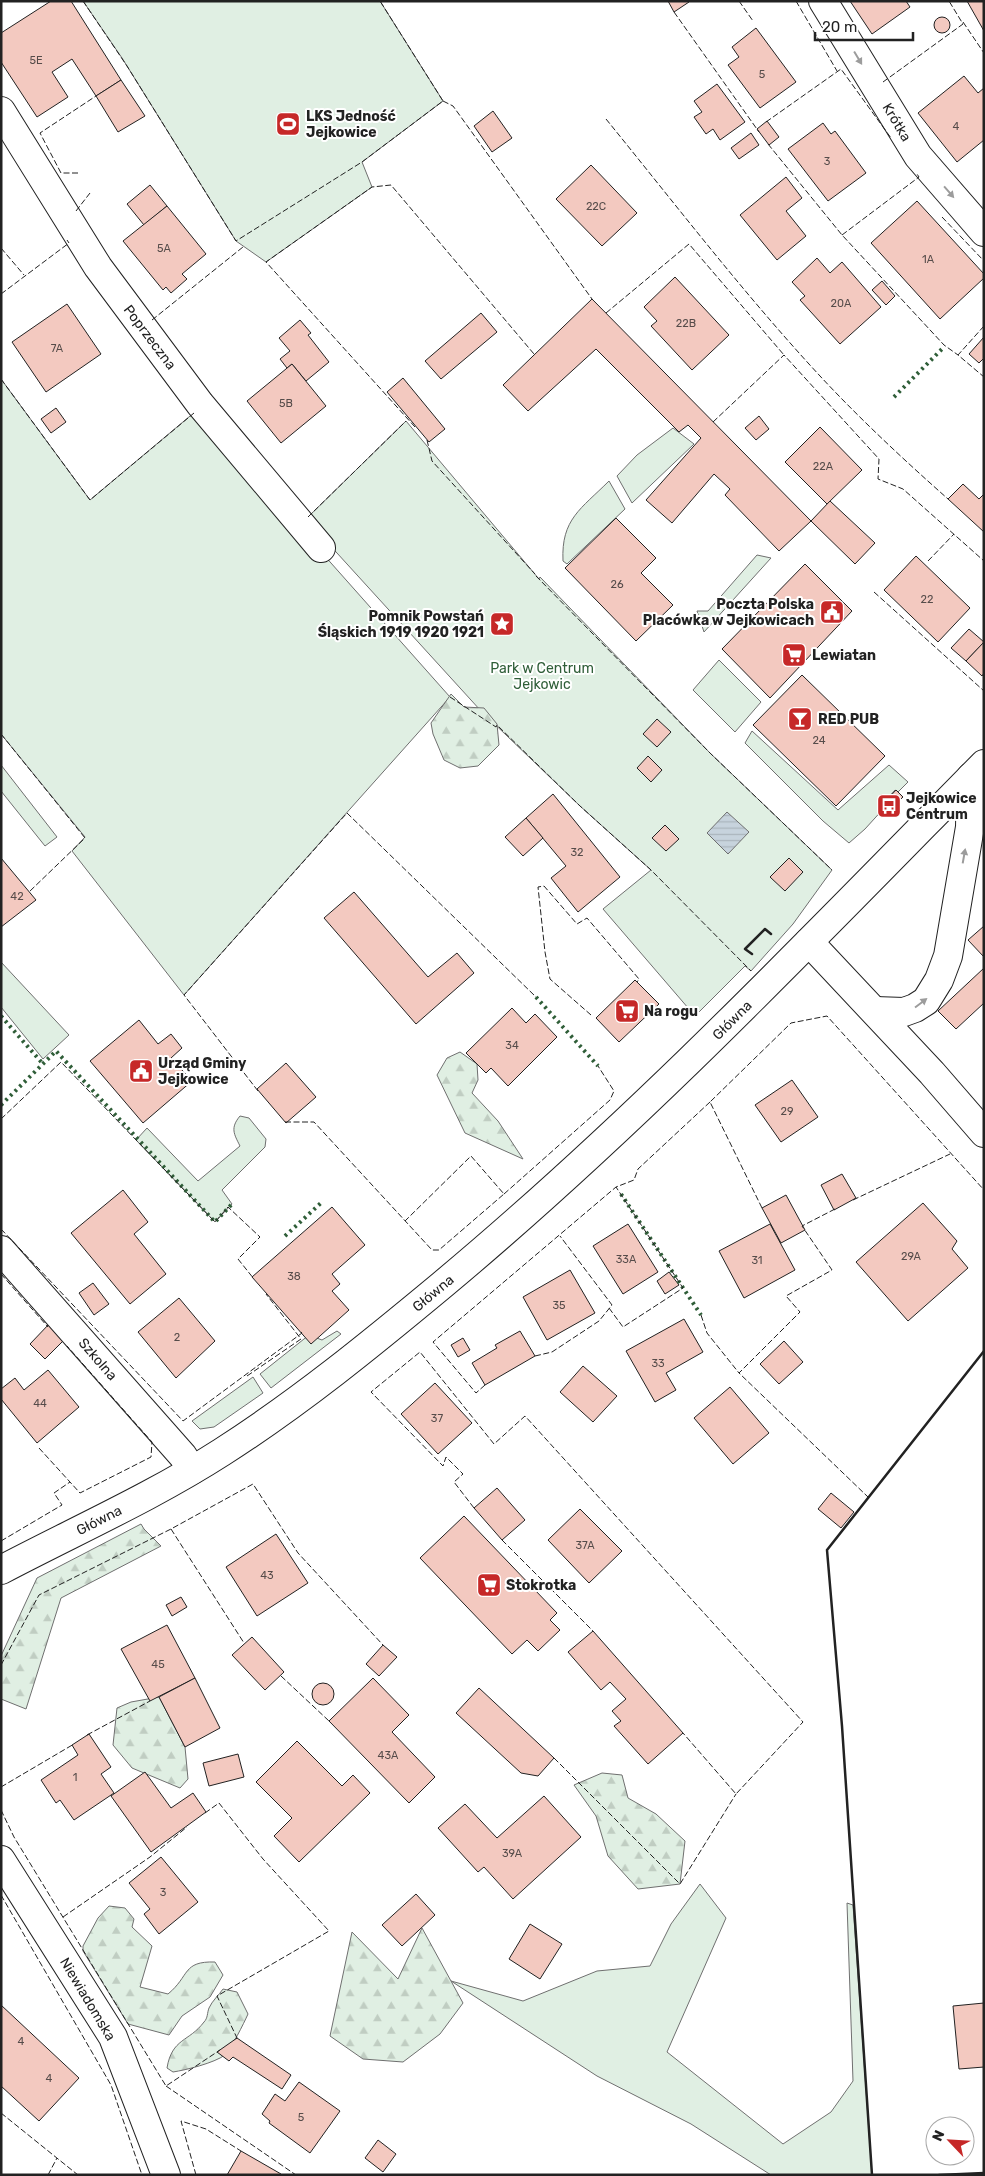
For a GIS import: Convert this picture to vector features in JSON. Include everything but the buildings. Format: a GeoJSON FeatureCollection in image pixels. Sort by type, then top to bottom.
{"type":"FeatureCollection","features":[{"type":"Feature","properties":{"kind":"street","name":"Krótka"},"geometry":{"type":"LineString","coordinates":[[823,1],[918,156],[984,232]]}},
{"type":"Feature","properties":{"kind":"street","name":"Poprzeczna"},"geometry":{"type":"LineString","coordinates":[[1,111],[98,267],[200,404],[321,548]]}},
{"type":"Feature","properties":{"kind":"street","name":"Główna"},"geometry":{"type":"LineString","coordinates":[[1,1570],[192,1470],[271,1418],[338,1370],[496,1240],[656,1094],[977,771]]}},
{"type":"Feature","properties":{"kind":"street"},"geometry":{"type":"LineString","coordinates":[[875,1011],[904,1012],[915,1008],[926,1001],[939,980],[948,956],[970,827],[977,771]]}},
{"type":"Feature","properties":{"kind":"street"},"geometry":{"type":"LineString","coordinates":[[809,942],[875,1011],[984,1132]]}},
{"type":"Feature","properties":{"kind":"street","name":"Szkolna"},"geometry":{"type":"LineString","coordinates":[[1,1250],[183,1456],[192,1470]]}},
{"type":"Feature","properties":{"kind":"street","name":"Niewiadomska"},"geometry":{"type":"LineString","coordinates":[[1,1860],[113,2036],[166,2175]]}},
{"type":"Feature","properties":{"kind":"green space","name":"LKS Jedność Jejkowice"},"geometry":{"type":"Polygon","coordinates":[[[83,1],[380,1],[443,101],[362,162],[372,187],[266,262],[236,241],[122,58],[83,1]]]}},
{"type":"Feature","properties":{"kind":"green space"},"geometry":{"type":"Polygon","coordinates":[[[1,379],[90,500],[196,411],[450,697],[184,995],[72,851],[85,837],[1,734],[1,379]]]}},
{"type":"Feature","properties":{"kind":"green space","name":"Park w Centrum Jejkowic"},"geometry":{"type":"Polygon","coordinates":[[[406,421],[539,579],[540,577],[710,753],[832,870],[793,924],[751,971],[745,966],[695,1016],[603,909],[651,870],[580,806],[481,711],[306,519],[406,421]]]}},
{"type":"Feature","properties":{"kind":"green space"},"geometry":{"type":"Polygon","coordinates":[[[673,428],[694,444],[632,503],[617,476],[637,455],[673,428]]]}},
{"type":"Feature","properties":{"kind":"green space"},"geometry":{"type":"Polygon","coordinates":[[[609,481],[625,509],[567,564],[563,561],[563,547],[569,525],[582,508],[609,481]]]}},
{"type":"Feature","properties":{"kind":"green space"},"geometry":{"type":"Polygon","coordinates":[[[757,555],[771,558],[704,632],[697,611],[708,611],[757,555]]]}},
{"type":"Feature","properties":{"kind":"green space"},"geometry":{"type":"Polygon","coordinates":[[[719,660],[761,702],[735,732],[693,690],[719,660]]]}},
{"type":"Feature","properties":{"kind":"green space"},"geometry":{"type":"Polygon","coordinates":[[[451,694],[464,707],[484,708],[497,724],[499,745],[478,766],[460,768],[444,760],[433,734],[431,723],[451,694]]]}},
{"type":"Feature","properties":{"kind":"green space"},"geometry":{"type":"Polygon","coordinates":[[[752,731],[838,810],[889,765],[908,782],[898,792],[895,790],[882,804],[885,807],[849,843],[823,821],[745,743],[752,731]]]}},
{"type":"Feature","properties":{"kind":"green space"},"geometry":{"type":"Polygon","coordinates":[[[1,765],[57,837],[45,846],[1,791],[1,765]]]}},
{"type":"Feature","properties":{"kind":"green space"},"geometry":{"type":"Polygon","coordinates":[[[1,962],[69,1035],[43,1059],[1,1007],[1,962]]]}},
{"type":"Feature","properties":{"kind":"green space"},"geometry":{"type":"Polygon","coordinates":[[[460,1052],[477,1064],[478,1080],[472,1093],[498,1121],[523,1159],[465,1133],[437,1075],[447,1058],[460,1052]]]}},
{"type":"Feature","properties":{"kind":"green space"},"geometry":{"type":"Polygon","coordinates":[[[240,1116],[249,1118],[266,1139],[265,1147],[222,1190],[232,1204],[215,1222],[136,1140],[147,1128],[198,1181],[240,1146],[234,1128],[240,1116]]]}},
{"type":"Feature","properties":{"kind":"green space"},"geometry":{"type":"Polygon","coordinates":[[[337,1331],[341,1334],[271,1388],[260,1374],[309,1335],[322,1340],[337,1331]]]}},
{"type":"Feature","properties":{"kind":"green space"},"geometry":{"type":"Polygon","coordinates":[[[253,1377],[263,1393],[214,1427],[200,1429],[192,1421],[253,1377]]]}},
{"type":"Feature","properties":{"kind":"green space"},"geometry":{"type":"Polygon","coordinates":[[[141,1524],[161,1546],[61,1598],[26,1709],[1,1699],[1,1656],[37,1578],[141,1524]]]}},
{"type":"Feature","properties":{"kind":"green space"},"geometry":{"type":"Polygon","coordinates":[[[159,1697],[185,1747],[188,1779],[180,1788],[132,1768],[113,1745],[117,1708],[131,1702],[159,1697]]]}},
{"type":"Feature","properties":{"kind":"green space"},"geometry":{"type":"Polygon","coordinates":[[[602,1773],[622,1775],[628,1798],[656,1814],[685,1841],[680,1884],[638,1889],[608,1856],[596,1816],[574,1785],[602,1773]]]}},
{"type":"Feature","properties":{"kind":"green space"},"geometry":{"type":"Polygon","coordinates":[[[700,1884],[726,1918],[667,2052],[783,2144],[831,2112],[853,2081],[847,1903],[853,1905],[872,2175],[771,2175],[691,2124],[597,2076],[451,1981],[523,2001],[597,1971],[650,1966],[671,1924],[700,1884]]]}},
{"type":"Feature","properties":{"kind":"green space"},"geometry":{"type":"Polygon","coordinates":[[[109,1906],[125,1908],[134,1919],[132,1927],[152,1946],[140,1987],[168,1994],[191,1967],[204,1962],[215,1962],[223,1975],[210,1997],[182,2016],[169,2035],[128,2024],[83,1951],[83,1946],[98,1918],[109,1906]]]}},
{"type":"Feature","properties":{"kind":"green space"},"geometry":{"type":"Polygon","coordinates":[[[422,1928],[463,2003],[440,2034],[403,2062],[363,2059],[330,2036],[352,1932],[398,1979],[422,1928]]]}},
{"type":"Feature","properties":{"kind":"green space"},"geometry":{"type":"Polygon","coordinates":[[[223,1989],[237,1992],[248,2014],[231,2047],[225,2055],[214,2061],[173,2072],[167,2068],[173,2051],[205,2020],[210,2005],[223,1989]]]}},
{"type":"Feature","properties":{"kind":"shaded area"},"geometry":{"type":"Polygon","coordinates":[[[727,812],[749,832],[728,854],[707,833],[727,812]]]}},
{"type":"Feature","properties":{"kind":"hedge"},"geometry":{"type":"LineString","coordinates":[[894,397],[942,349]]}},
{"type":"Feature","properties":{"kind":"hedge"},"geometry":{"type":"LineString","coordinates":[[536,997],[598,1066]]}},
{"type":"Feature","properties":{"kind":"hedge"},"geometry":{"type":"LineString","coordinates":[[1,1016],[43,1064]]}},
{"type":"Feature","properties":{"kind":"hedge"},"geometry":{"type":"LineString","coordinates":[[1,1105],[56,1051],[215,1222],[232,1204]]}},
{"type":"Feature","properties":{"kind":"hedge"},"geometry":{"type":"LineString","coordinates":[[621,1194],[701,1315]]}},
{"type":"Feature","properties":{"kind":"hedge"},"geometry":{"type":"LineString","coordinates":[[285,1236],[322,1202]]}},
{"type":"Feature","properties":{"kind":"fence"},"geometry":{"type":"LineString","coordinates":[[83,1],[127,66],[236,241],[362,162],[443,101],[380,1]]}},
{"type":"Feature","properties":{"kind":"fence"},"geometry":{"type":"LineString","coordinates":[[739,1],[753,21]]}},
{"type":"Feature","properties":{"kind":"fence"},"geometry":{"type":"LineString","coordinates":[[796,1],[837,71]]}},
{"type":"Feature","properties":{"kind":"fence"},"geometry":{"type":"LineString","coordinates":[[883,82],[963,24],[949,1]]}},
{"type":"Feature","properties":{"kind":"fence"},"geometry":{"type":"LineString","coordinates":[[674,12],[759,132]]}},
{"type":"Feature","properties":{"kind":"fence"},"geometry":{"type":"LineString","coordinates":[[963,22],[984,53]]}},
{"type":"Feature","properties":{"kind":"fence"},"geometry":{"type":"LineString","coordinates":[[766,122],[841,69],[891,138]]}},
{"type":"Feature","properties":{"kind":"fence"},"geometry":{"type":"LineString","coordinates":[[78,173],[61,173],[40,133],[96,96]]}},
{"type":"Feature","properties":{"kind":"fence"},"geometry":{"type":"LineString","coordinates":[[443,101],[453,106],[592,299]]}},
{"type":"Feature","properties":{"kind":"fence"},"geometry":{"type":"LineString","coordinates":[[606,119],[711,249],[792,345],[866,424],[948,499]]}},
{"type":"Feature","properties":{"kind":"fence"},"geometry":{"type":"LineString","coordinates":[[768,144],[842,235],[944,345],[958,355]]}},
{"type":"Feature","properties":{"kind":"fence"},"geometry":{"type":"LineString","coordinates":[[842,235],[919,177],[917,174]]}},
{"type":"Feature","properties":{"kind":"fence"},"geometry":{"type":"LineString","coordinates":[[415,427],[266,262],[372,187],[391,185],[534,354]]}},
{"type":"Feature","properties":{"kind":"fence"},"geometry":{"type":"LineString","coordinates":[[76,211],[90,193]]}},
{"type":"Feature","properties":{"kind":"fence"},"geometry":{"type":"LineString","coordinates":[[942,217],[984,261]]}},
{"type":"Feature","properties":{"kind":"fence"},"geometry":{"type":"LineString","coordinates":[[1,294],[69,243],[67,240]]}},
{"type":"Feature","properties":{"kind":"fence"},"geometry":{"type":"LineString","coordinates":[[606,313],[689,244],[784,355]]}},
{"type":"Feature","properties":{"kind":"fence"},"geometry":{"type":"LineString","coordinates":[[152,320],[243,247]]}},
{"type":"Feature","properties":{"kind":"fence"},"geometry":{"type":"LineString","coordinates":[[1,248],[24,275]]}},
{"type":"Feature","properties":{"kind":"fence"},"geometry":{"type":"LineString","coordinates":[[984,326],[958,355],[984,377]]}},
{"type":"Feature","properties":{"kind":"fence"},"geometry":{"type":"LineString","coordinates":[[713,422],[784,355],[879,459],[878,479],[903,489],[984,561]]}},
{"type":"Feature","properties":{"kind":"fence"},"geometry":{"type":"LineString","coordinates":[[1,379],[90,500],[194,413]]}},
{"type":"Feature","properties":{"kind":"fence"},"geometry":{"type":"LineString","coordinates":[[308,517],[406,421]]}},
{"type":"Feature","properties":{"kind":"fence"},"geometry":{"type":"LineString","coordinates":[[427,440],[432,461],[535,574]]}},
{"type":"Feature","properties":{"kind":"fence"},"geometry":{"type":"LineString","coordinates":[[928,561],[954,534]]}},
{"type":"Feature","properties":{"kind":"fence"},"geometry":{"type":"LineString","coordinates":[[536,576],[710,753],[832,870]]}},
{"type":"Feature","properties":{"kind":"fence"},"geometry":{"type":"LineString","coordinates":[[874,592],[984,691]]}},
{"type":"Feature","properties":{"kind":"fence"},"geometry":{"type":"LineString","coordinates":[[450,697],[496,727],[497,725],[580,806],[651,870],[751,971]]}},
{"type":"Feature","properties":{"kind":"fence"},"geometry":{"type":"LineString","coordinates":[[1,734],[85,838],[29,892]]}},
{"type":"Feature","properties":{"kind":"fence"},"geometry":{"type":"LineString","coordinates":[[258,1091],[184,995],[347,813],[536,997]]}},
{"type":"Feature","properties":{"kind":"fence"},"geometry":{"type":"LineString","coordinates":[[591,1015],[550,979],[538,887],[544,886],[577,924],[587,918],[639,979],[637,982]]}},
{"type":"Feature","properties":{"kind":"fence"},"geometry":{"type":"LineString","coordinates":[[762,1208],[710,1102],[791,1023],[827,1016],[984,1190]]}},
{"type":"Feature","properties":{"kind":"fence"},"geometry":{"type":"LineString","coordinates":[[1,1119],[61,1062],[215,1222],[228,1207],[260,1237],[238,1259],[254,1279]]}},
{"type":"Feature","properties":{"kind":"fence"},"geometry":{"type":"LineString","coordinates":[[504,1194],[610,1100],[614,1091],[598,1066]]}},
{"type":"Feature","properties":{"kind":"fence"},"geometry":{"type":"LineString","coordinates":[[485,1385],[476,1393],[433,1342],[616,1187],[634,1180],[638,1169],[710,1102]]}},
{"type":"Feature","properties":{"kind":"fence"},"geometry":{"type":"LineString","coordinates":[[285,1122],[314,1122],[432,1250],[439,1250],[504,1194],[471,1156],[405,1221]]}},
{"type":"Feature","properties":{"kind":"fence"},"geometry":{"type":"LineString","coordinates":[[853,1200],[950,1154]]}},
{"type":"Feature","properties":{"kind":"fence"},"geometry":{"type":"LineString","coordinates":[[609,1308],[623,1327],[683,1288],[616,1187]]}},
{"type":"Feature","properties":{"kind":"fence"},"geometry":{"type":"LineString","coordinates":[[835,1209],[802,1226],[832,1270],[786,1296],[800,1312],[739,1373],[868,1497]]}},
{"type":"Feature","properties":{"kind":"fence"},"geometry":{"type":"LineString","coordinates":[[1,1229],[183,1421],[302,1333],[300,1331]]}},
{"type":"Feature","properties":{"kind":"fence"},"geometry":{"type":"LineString","coordinates":[[535,1356],[552,1352],[599,1321],[612,1305],[560,1236]]}},
{"type":"Feature","properties":{"kind":"fence"},"geometry":{"type":"LineString","coordinates":[[1,1274],[48,1327]]}},
{"type":"Feature","properties":{"kind":"fence"},"geometry":{"type":"LineString","coordinates":[[247,1376],[301,1339],[266,1294]]}},
{"type":"Feature","properties":{"kind":"fence"},"geometry":{"type":"LineString","coordinates":[[701,1315],[707,1333],[739,1373]]}},
{"type":"Feature","properties":{"kind":"fence"},"geometry":{"type":"LineString","coordinates":[[39,1448],[80,1493],[151,1457],[152,1442],[67,1346]]}},
{"type":"Feature","properties":{"kind":"fence"},"geometry":{"type":"LineString","coordinates":[[474,1508],[454,1482],[463,1474],[446,1457],[443,1466],[371,1392],[420,1352],[494,1444],[525,1416],[803,1722],[736,1794],[683,1733]]}},
{"type":"Feature","properties":{"kind":"fence"},"geometry":{"type":"LineString","coordinates":[[1,1541],[62,1505],[54,1493],[70,1482]]}},
{"type":"Feature","properties":{"kind":"fence"},"geometry":{"type":"LineString","coordinates":[[1,1665],[39,1595],[171,1529],[253,1484],[298,1553],[383,1645]]}},
{"type":"Feature","properties":{"kind":"fence"},"geometry":{"type":"LineString","coordinates":[[171,1529],[244,1643]]}},
{"type":"Feature","properties":{"kind":"fence"},"geometry":{"type":"LineString","coordinates":[[502,1540],[593,1631]]}},
{"type":"Feature","properties":{"kind":"fence"},"geometry":{"type":"LineString","coordinates":[[281,1676],[329,1721]]}},
{"type":"Feature","properties":{"kind":"fence"},"geometry":{"type":"LineString","coordinates":[[87,1735],[150,1701]]}},
{"type":"Feature","properties":{"kind":"fence"},"geometry":{"type":"LineString","coordinates":[[1,1787],[74,1744]]}},
{"type":"Feature","properties":{"kind":"fence"},"geometry":{"type":"LineString","coordinates":[[554,1758],[680,1884],[736,1794]]}},
{"type":"Feature","properties":{"kind":"fence"},"geometry":{"type":"LineString","coordinates":[[205,1813],[219,1803],[263,1859],[329,1931],[217,1996],[237,2038],[234,2040]]}},
{"type":"Feature","properties":{"kind":"fence"},"geometry":{"type":"LineString","coordinates":[[1,1810],[14,1837],[166,2086],[220,2050]]}},
{"type":"Feature","properties":{"kind":"fence"},"geometry":{"type":"LineString","coordinates":[[63,1917],[150,1857],[187,1827]]}},
{"type":"Feature","properties":{"kind":"fence"},"geometry":{"type":"LineString","coordinates":[[1,1895],[111,2085],[142,2175]]}},
{"type":"Feature","properties":{"kind":"fence"},"geometry":{"type":"LineString","coordinates":[[166,2086],[296,2175]]}},
{"type":"Feature","properties":{"kind":"fence"},"geometry":{"type":"LineString","coordinates":[[1,2113],[78,2175]]}},
{"type":"Feature","properties":{"kind":"fence"},"geometry":{"type":"LineString","coordinates":[[196,2175],[181,2121],[206,2129],[241,2151]]}},
{"type":"Feature","properties":{"kind":"fence"},"geometry":{"type":"LineString","coordinates":[[48,2175],[57,2158]]}},
{"type":"Feature","properties":{"kind":"wall"},"geometry":{"type":"LineString","coordinates":[[752,954],[745,949],[765,929],[771,934]]}},
{"type":"Feature","properties":{"kind":"wall"},"geometry":{"type":"LineString","coordinates":[[872,2175],[842,1726],[827,1550],[984,1351]]}},
{"type":"Feature","properties":{"kind":"wall"},"geometry":{"type":"LineString","coordinates":[[939,2175],[984,2173]]}},
{"type":"Feature","properties":{"kind":"place","name":"LKS Jedność Jejkowice"},"geometry":{"type":"Point","coordinates":[288,124]}},
{"type":"Feature","properties":{"kind":"place","name":"Poczta Polska Placówka w Jejkowicach"},"geometry":{"type":"Point","coordinates":[832,612]}},
{"type":"Feature","properties":{"kind":"place","name":"Pomnik Powstań Śląskich 1919 1920 1921"},"geometry":{"type":"Point","coordinates":[502,624]}},
{"type":"Feature","properties":{"kind":"place","name":"Lewiatan"},"geometry":{"type":"Point","coordinates":[794,655]}},
{"type":"Feature","properties":{"kind":"place","name":"RED PUB"},"geometry":{"type":"Point","coordinates":[800,719]}},
{"type":"Feature","properties":{"kind":"place","name":"Jejkowice Centrum"},"geometry":{"type":"Point","coordinates":[889,806]}},
{"type":"Feature","properties":{"kind":"place","name":"Na rogu"},"geometry":{"type":"Point","coordinates":[627,1011]}},
{"type":"Feature","properties":{"kind":"place","name":"Urząd Gminy Jejkowice"},"geometry":{"type":"Point","coordinates":[141,1071]}},
{"type":"Feature","properties":{"kind":"place","name":"Stokrotka"},"geometry":{"type":"Point","coordinates":[489,1585]}}]}
